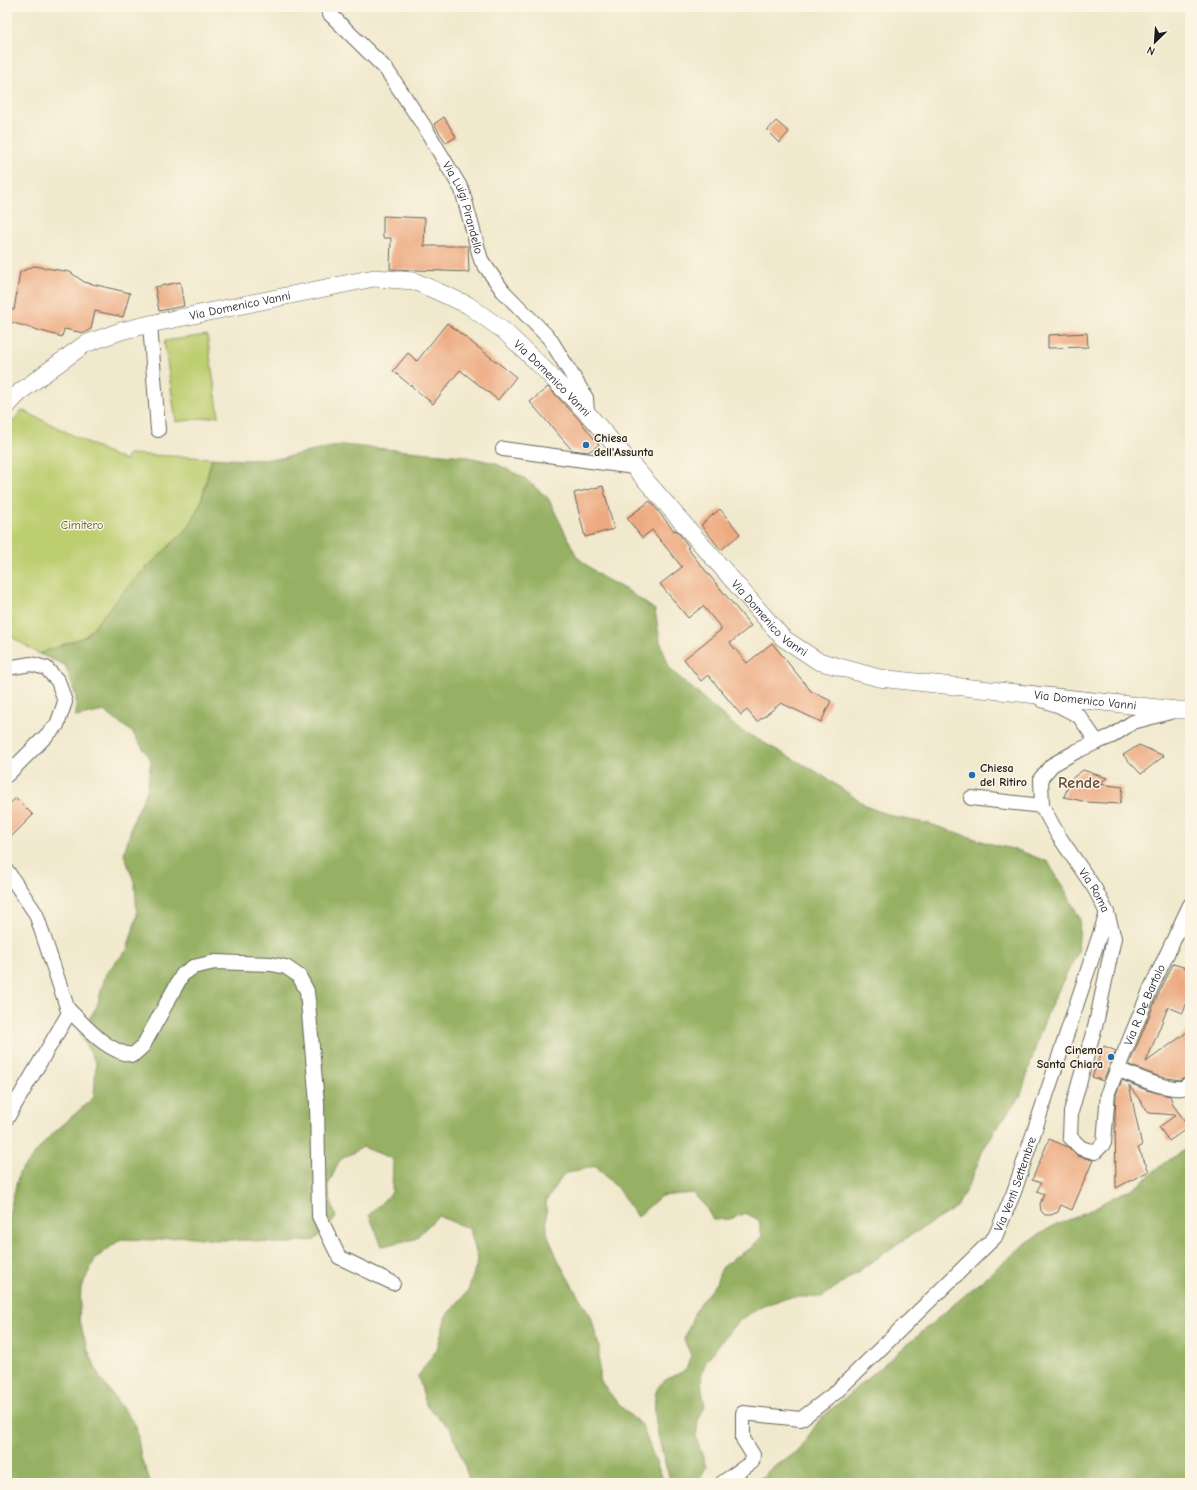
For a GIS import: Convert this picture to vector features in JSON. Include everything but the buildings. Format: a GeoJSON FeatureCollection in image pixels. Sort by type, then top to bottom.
{"type":"FeatureCollection","features":[{"type":"Feature","properties":{"kind":"main road","name":"Via Domenico Vanni"},"geometry":{"type":"LineString","coordinates":[[7,406],[21,391],[85,344],[121,331],[374,278],[414,281],[468,305],[504,331],[587,413],[783,638],[818,661],[879,678],[1183,710]]}},
{"type":"Feature","properties":{"kind":"street","name":"Via Luigi Pirandello"},"geometry":{"type":"LineString","coordinates":[[327,7],[330,14],[386,69],[424,126],[462,190],[481,260],[503,291],[550,339],[586,398],[587,413]]}},
{"type":"Feature","properties":{"kind":"street"},"geometry":{"type":"LineString","coordinates":[[150,324],[158,430]]}},
{"type":"Feature","properties":{"kind":"street"},"geometry":{"type":"LineString","coordinates":[[503,449],[634,467]]}},
{"type":"Feature","properties":{"kind":"street"},"geometry":{"type":"LineString","coordinates":[[7,668],[31,664],[46,668],[58,681],[65,702],[57,725],[7,775]]}},
{"type":"Feature","properties":{"kind":"street"},"geometry":{"type":"LineString","coordinates":[[1024,694],[1060,706],[1079,716],[1097,742]]}},
{"type":"Feature","properties":{"kind":"street","name":"Via Roma"},"geometry":{"type":"LineString","coordinates":[[1095,1152],[1081,1148],[1070,1137],[1071,1112],[1097,1019],[1114,938],[1107,913],[1095,889],[1058,834],[1042,806],[1042,778],[1052,765],[1077,751],[1112,736],[1133,722],[1183,710]]}},
{"type":"Feature","properties":{"kind":"street"},"geometry":{"type":"LineString","coordinates":[[971,798],[1042,806]]}},
{"type":"Feature","properties":{"kind":"street"},"geometry":{"type":"LineString","coordinates":[[7,871],[36,914],[69,1013],[7,1118]]}},
{"type":"Feature","properties":{"kind":"street","name":"Via R. De Bartolo"},"geometry":{"type":"LineString","coordinates":[[1095,1152],[1104,1144],[1108,1092],[1151,988],[1190,904]]}},
{"type":"Feature","properties":{"kind":"street","name":"Via Venti Settembre"},"geometry":{"type":"LineString","coordinates":[[722,1483],[752,1462],[753,1455],[743,1439],[743,1413],[801,1419],[835,1393],[995,1238],[1014,1192],[1107,913]]}},
{"type":"Feature","properties":{"kind":"street"},"geometry":{"type":"LineString","coordinates":[[67,1008],[102,1042],[122,1054],[133,1055],[143,1046],[182,975],[193,967],[215,962],[271,964],[286,967],[299,976],[307,991],[317,1103],[319,1216],[339,1257],[393,1283]]}},
{"type":"Feature","properties":{"kind":"street"},"geometry":{"type":"LineString","coordinates":[[1118,1069],[1139,1078],[1168,1087],[1183,1088],[1190,1083]]}},
{"type":"Feature","properties":{"kind":"green space"},"geometry":{"type":"Polygon","coordinates":[[[207,335],[219,416],[176,422],[164,341],[207,335]]]}},
{"type":"Feature","properties":{"kind":"green space","name":"Cimitero"},"geometry":{"type":"Polygon","coordinates":[[[22,410],[125,461],[129,454],[212,458],[201,502],[189,527],[129,585],[86,636],[39,654],[7,634],[7,429],[22,410]]]}},
{"type":"Feature","properties":{"kind":"green space"},"geometry":{"type":"Polygon","coordinates":[[[342,445],[463,456],[495,463],[524,478],[548,498],[577,557],[602,577],[630,592],[655,610],[660,641],[670,669],[737,728],[817,772],[870,808],[899,818],[930,824],[988,843],[1020,851],[1048,862],[1080,919],[1078,952],[1050,1007],[1039,1036],[1020,1098],[999,1124],[983,1150],[972,1178],[957,1207],[903,1240],[822,1297],[791,1297],[761,1306],[736,1323],[706,1361],[701,1375],[705,1406],[698,1421],[696,1437],[706,1467],[698,1483],[671,1483],[658,1433],[655,1406],[656,1394],[659,1386],[665,1381],[686,1370],[691,1355],[684,1340],[696,1309],[716,1283],[722,1268],[735,1257],[750,1249],[762,1236],[759,1220],[745,1213],[730,1219],[713,1220],[705,1206],[693,1193],[661,1196],[637,1217],[618,1189],[596,1166],[564,1174],[546,1201],[547,1233],[559,1262],[591,1316],[599,1347],[599,1379],[619,1405],[642,1426],[664,1483],[470,1483],[463,1460],[450,1428],[427,1407],[418,1376],[437,1349],[446,1316],[468,1291],[478,1260],[470,1229],[438,1216],[415,1239],[382,1246],[369,1215],[392,1192],[393,1159],[363,1147],[340,1160],[327,1187],[336,1218],[315,1240],[282,1244],[248,1240],[217,1240],[185,1236],[154,1240],[121,1239],[95,1259],[81,1288],[79,1320],[88,1350],[100,1378],[136,1426],[141,1458],[151,1483],[7,1483],[7,1222],[19,1173],[48,1138],[94,1097],[96,1063],[80,1034],[97,1006],[106,973],[127,950],[137,916],[135,884],[124,854],[133,821],[147,791],[151,760],[132,732],[104,711],[76,717],[76,696],[65,665],[39,654],[86,636],[129,585],[189,527],[201,502],[212,458],[243,460],[276,459],[342,445]]]}},
{"type":"Feature","properties":{"kind":"green space"},"geometry":{"type":"Polygon","coordinates":[[[1190,1147],[1190,1483],[755,1483],[772,1468],[800,1449],[820,1419],[1026,1243],[1053,1226],[1081,1215],[1139,1185],[1164,1163],[1190,1147]]]}},
{"type":"Feature","properties":{"kind":"place","name":"Chiesa dell'Assunta"},"geometry":{"type":"Point","coordinates":[586,445]}},
{"type":"Feature","properties":{"kind":"place","name":"Chiesa del Ritiro"},"geometry":{"type":"Point","coordinates":[972,775]}},
{"type":"Feature","properties":{"kind":"place","name":"Cinema Santa Chiara"},"geometry":{"type":"Point","coordinates":[1111,1057]}},
{"type":"Feature","properties":{"kind":"district","name":"Rende"},"geometry":{"type":"Point","coordinates":[1079,783]}}]}
